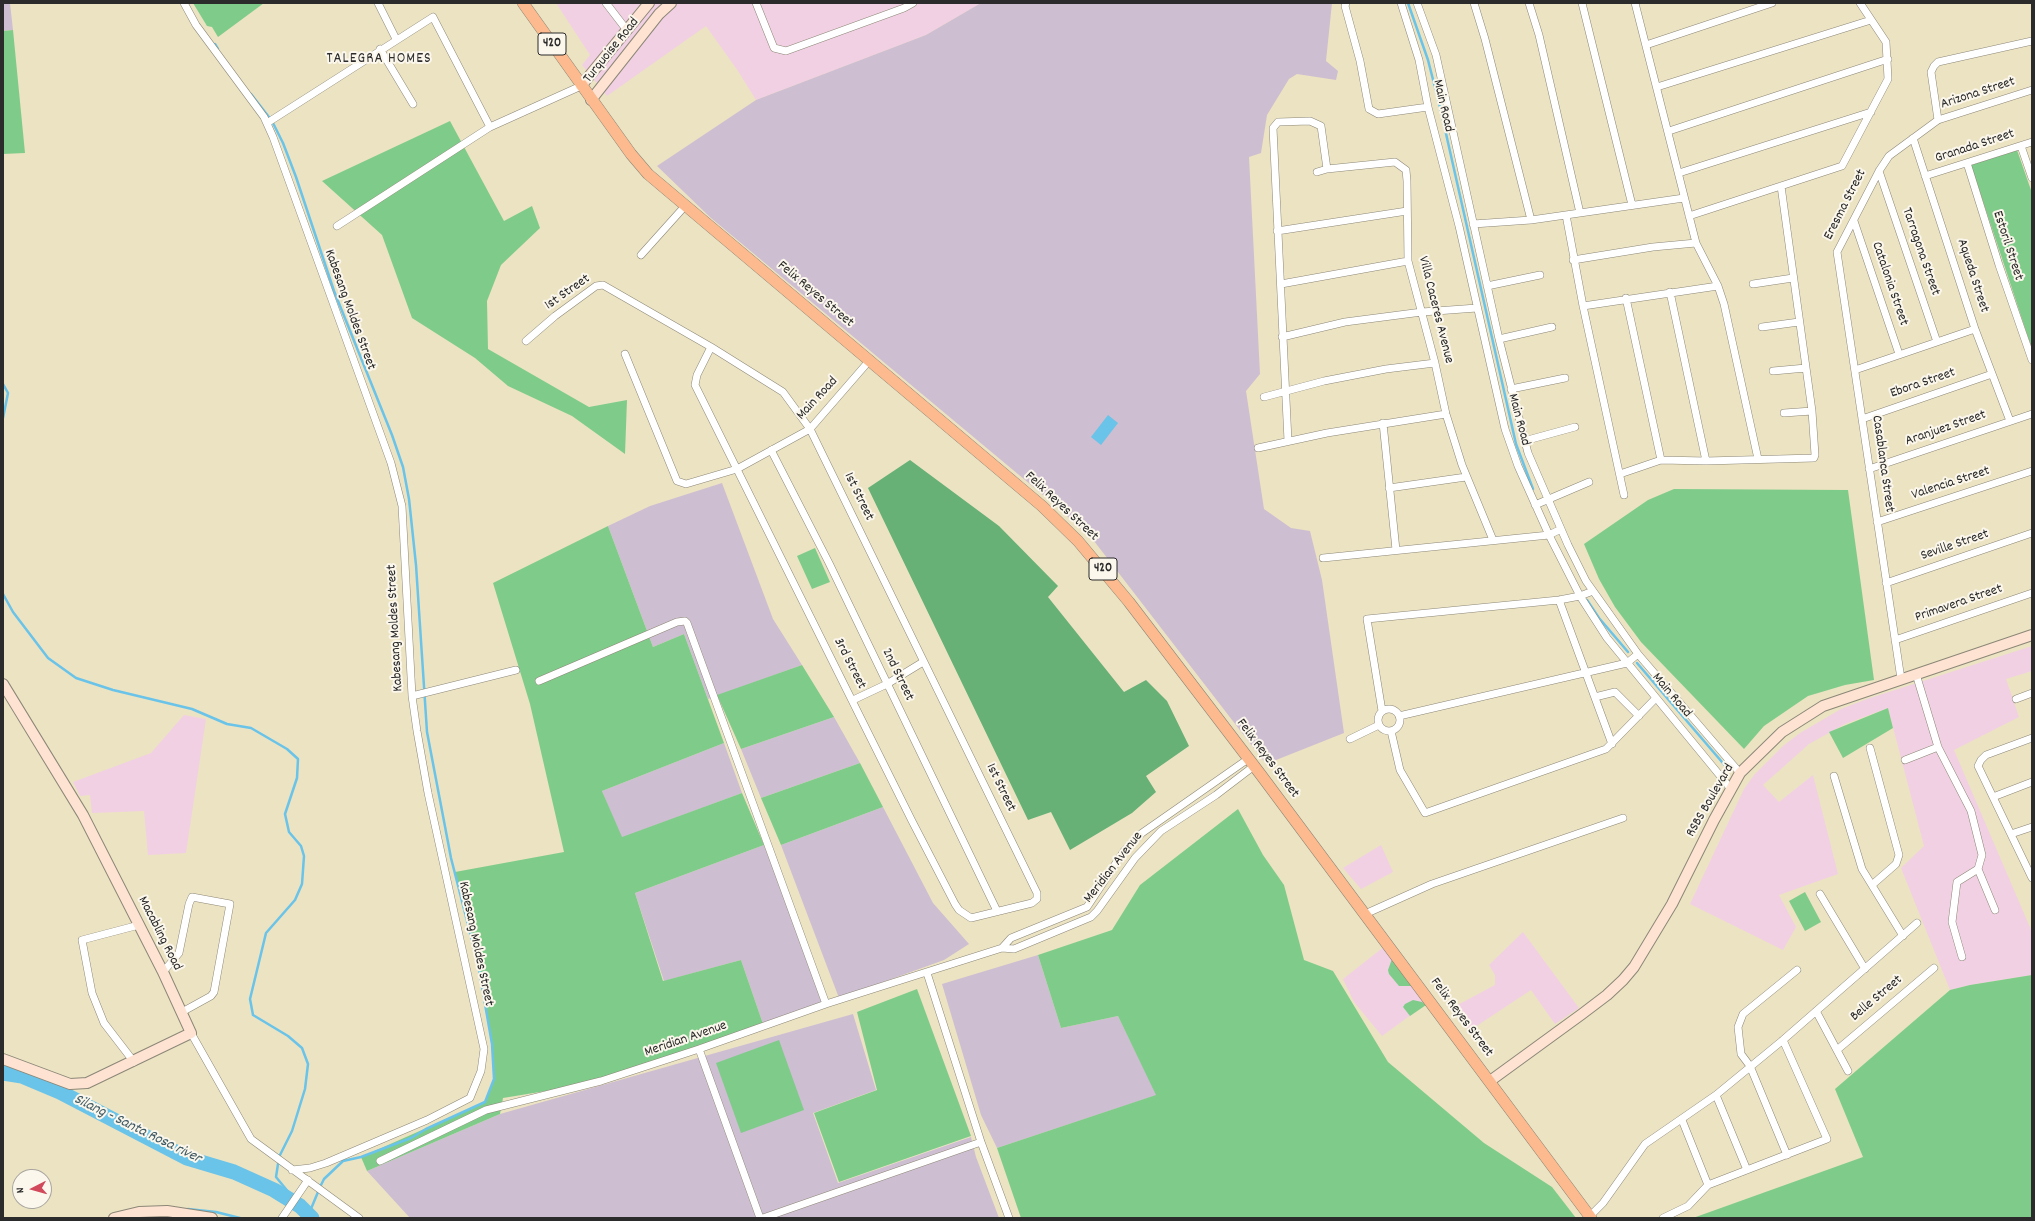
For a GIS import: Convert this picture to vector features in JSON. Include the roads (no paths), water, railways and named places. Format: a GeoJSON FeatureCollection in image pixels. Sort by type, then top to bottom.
{"type":"FeatureCollection","features":[{"type":"Feature","properties":{"kind":"main road","name":"Felix Reyes Street"},"geometry":{"type":"LineString","coordinates":[[523,3],[630,154],[648,174],[1042,506],[1078,540],[1129,602],[1251,763],[1590,1217]]}},
{"type":"Feature","properties":{"kind":"street","name":"Kabesang Moldes Street"},"geometry":{"type":"LineString","coordinates":[[184,3],[196,25],[270,121],[391,463],[402,506],[415,696],[428,793],[484,1049],[482,1072],[470,1098],[427,1120],[326,1163],[310,1168],[292,1170]]}},
{"type":"Feature","properties":{"kind":"street"},"geometry":{"type":"LineString","coordinates":[[378,3],[396,39]]}},
{"type":"Feature","properties":{"kind":"street"},"geometry":{"type":"LineString","coordinates":[[606,3],[623,26]]}},
{"type":"Feature","properties":{"kind":"street","name":"Turquoise Road"},"geometry":{"type":"LineString","coordinates":[[581,86],[623,26],[649,3]]}},
{"type":"Feature","properties":{"kind":"street","name":"Turquoise Road"},"geometry":{"type":"LineString","coordinates":[[591,100],[659,14],[671,3]]}},
{"type":"Feature","properties":{"kind":"street"},"geometry":{"type":"LineString","coordinates":[[756,3],[774,48],[786,51],[904,8],[913,3]]}},
{"type":"Feature","properties":{"kind":"street"},"geometry":{"type":"LineString","coordinates":[[1346,3],[1345,6],[1360,61],[1369,109],[1378,114],[1428,107]]}},
{"type":"Feature","properties":{"kind":"street","name":"Main Road"},"geometry":{"type":"LineString","coordinates":[[1401,3],[1419,60],[1428,107],[1460,226],[1509,441],[1535,505],[1580,596],[1607,638],[1731,789]]}},
{"type":"Feature","properties":{"kind":"street","name":"Main Road"},"geometry":{"type":"LineString","coordinates":[[1417,3],[1436,56],[1499,339],[1524,441],[1548,499],[1561,529],[1593,591],[1638,654],[1740,773]]}},
{"type":"Feature","properties":{"kind":"street"},"geometry":{"type":"LineString","coordinates":[[1474,3],[1486,39],[1531,220]]}},
{"type":"Feature","properties":{"kind":"street"},"geometry":{"type":"LineString","coordinates":[[1529,3],[1539,36],[1580,213]]}},
{"type":"Feature","properties":{"kind":"street"},"geometry":{"type":"LineString","coordinates":[[1582,3],[1632,205]]}},
{"type":"Feature","properties":{"kind":"street"},"geometry":{"type":"LineString","coordinates":[[1635,3],[1669,130],[1684,198],[1696,243],[1718,286],[1728,318],[1758,459]]}},
{"type":"Feature","properties":{"kind":"street"},"geometry":{"type":"LineString","coordinates":[[1646,45],[1772,3]]}},
{"type":"Feature","properties":{"kind":"street"},"geometry":{"type":"LineString","coordinates":[[1689,216],[1842,166],[1888,79],[1886,42],[1860,3]]}},
{"type":"Feature","properties":{"kind":"street"},"geometry":{"type":"LineString","coordinates":[[270,121],[380,49],[434,18],[490,127]]}},
{"type":"Feature","properties":{"kind":"street"},"geometry":{"type":"LineString","coordinates":[[1657,87],[1870,20]]}},
{"type":"Feature","properties":{"kind":"street"},"geometry":{"type":"LineString","coordinates":[[1938,120],[1931,72],[1938,62],[2032,41]]}},
{"type":"Feature","properties":{"kind":"street"},"geometry":{"type":"LineString","coordinates":[[380,49],[413,104]]}},
{"type":"Feature","properties":{"kind":"street"},"geometry":{"type":"LineString","coordinates":[[1669,130],[1888,59]]}},
{"type":"Feature","properties":{"kind":"street"},"geometry":{"type":"LineString","coordinates":[[337,226],[490,127],[581,86]]}},
{"type":"Feature","properties":{"kind":"street","name":"Arizona Street"},"geometry":{"type":"LineString","coordinates":[[1879,170],[1889,156],[1938,120],[2032,90]]}},
{"type":"Feature","properties":{"kind":"street"},"geometry":{"type":"LineString","coordinates":[[1679,173],[1871,112]]}},
{"type":"Feature","properties":{"kind":"street"},"geometry":{"type":"LineString","coordinates":[[1288,441],[1287,391],[1282,337],[1273,128],[1278,122],[1310,121],[1321,126],[1327,169]]}},
{"type":"Feature","properties":{"kind":"street","name":"Aqueda Street"},"geometry":{"type":"LineString","coordinates":[[1913,138],[1975,328],[2010,421]]}},
{"type":"Feature","properties":{"kind":"street","name":"Granada Street"},"geometry":{"type":"LineString","coordinates":[[1925,176],[2032,142]]}},
{"type":"Feature","properties":{"kind":"street"},"geometry":{"type":"LineString","coordinates":[[2021,146],[2032,178]]}},
{"type":"Feature","properties":{"kind":"street","name":"Villa Caceres Avenue"},"geometry":{"type":"LineString","coordinates":[[1316,172],[1327,169],[1396,162],[1406,170],[1408,261],[1435,363],[1446,414],[1466,477],[1493,540]]}},
{"type":"Feature","properties":{"kind":"street","name":"Estoril Street"},"geometry":{"type":"LineString","coordinates":[[1967,163],[1999,265],[2032,360]]}},
{"type":"Feature","properties":{"kind":"street","name":"Eresma Street"},"geometry":{"type":"LineString","coordinates":[[1837,252],[1879,170]]}},
{"type":"Feature","properties":{"kind":"street","name":"Tarragona Street"},"geometry":{"type":"LineString","coordinates":[[1879,170],[1937,342]]}},
{"type":"Feature","properties":{"kind":"street"},"geometry":{"type":"LineString","coordinates":[[1620,474],[1661,460],[1706,461],[1814,458],[1812,411],[1781,186]]}},
{"type":"Feature","properties":{"kind":"street"},"geometry":{"type":"LineString","coordinates":[[1473,224],[1531,220],[1684,198]]}},
{"type":"Feature","properties":{"kind":"street"},"geometry":{"type":"LineString","coordinates":[[641,255],[685,206]]}},
{"type":"Feature","properties":{"kind":"street"},"geometry":{"type":"LineString","coordinates":[[1278,232],[1407,211]]}},
{"type":"Feature","properties":{"kind":"street"},"geometry":{"type":"LineString","coordinates":[[1566,215],[1583,306],[1624,495]]}},
{"type":"Feature","properties":{"kind":"street","name":"Catalonia Street"},"geometry":{"type":"LineString","coordinates":[[1854,221],[1899,354]]}},
{"type":"Feature","properties":{"kind":"street"},"geometry":{"type":"LineString","coordinates":[[1574,260],[1653,247],[1696,243]]}},
{"type":"Feature","properties":{"kind":"street","name":"Casablanca Street"},"geometry":{"type":"LineString","coordinates":[[1837,252],[1901,679]]}},
{"type":"Feature","properties":{"kind":"street"},"geometry":{"type":"LineString","coordinates":[[1280,284],[1408,261]]}},
{"type":"Feature","properties":{"kind":"street"},"geometry":{"type":"LineString","coordinates":[[1487,286],[1540,275]]}},
{"type":"Feature","properties":{"kind":"street"},"geometry":{"type":"LineString","coordinates":[[1753,284],[1793,278]]}},
{"type":"Feature","properties":{"kind":"street","name":"1st Street"},"geometry":{"type":"LineString","coordinates":[[526,341],[555,316],[600,285],[603,285],[711,347],[780,389],[810,429],[1037,893]]}},
{"type":"Feature","properties":{"kind":"street"},"geometry":{"type":"LineString","coordinates":[[1583,306],[1626,298],[1718,286]]}},
{"type":"Feature","properties":{"kind":"street"},"geometry":{"type":"LineString","coordinates":[[1670,292],[1706,461]]}},
{"type":"Feature","properties":{"kind":"street"},"geometry":{"type":"LineString","coordinates":[[1626,298],[1661,460]]}},
{"type":"Feature","properties":{"kind":"street"},"geometry":{"type":"LineString","coordinates":[[1282,337],[1345,322],[1422,312],[1478,308]]}},
{"type":"Feature","properties":{"kind":"street"},"geometry":{"type":"LineString","coordinates":[[1762,327],[1799,322]]}},
{"type":"Feature","properties":{"kind":"street"},"geometry":{"type":"LineString","coordinates":[[1499,339],[1552,327]]}},
{"type":"Feature","properties":{"kind":"street"},"geometry":{"type":"LineString","coordinates":[[1855,370],[1975,328]]}},
{"type":"Feature","properties":{"kind":"street","name":"3rd Street"},"geometry":{"type":"LineString","coordinates":[[711,347],[694,381],[912,821],[959,910],[971,918],[1032,903],[1037,899],[1037,893]]}},
{"type":"Feature","properties":{"kind":"street","name":"Main Road"},"geometry":{"type":"LineString","coordinates":[[625,354],[678,481],[686,484],[737,469],[810,429],[869,360]]}},
{"type":"Feature","properties":{"kind":"street"},"geometry":{"type":"LineString","coordinates":[[1264,397],[1324,381],[1386,369],[1435,363]]}},
{"type":"Feature","properties":{"kind":"street"},"geometry":{"type":"LineString","coordinates":[[1773,371],[1806,368]]}},
{"type":"Feature","properties":{"kind":"street","name":"Ebora Street"},"geometry":{"type":"LineString","coordinates":[[1862,419],[1992,374]]}},
{"type":"Feature","properties":{"kind":"street"},"geometry":{"type":"LineString","coordinates":[[1511,389],[1565,378]]}},
{"type":"Feature","properties":{"kind":"street"},"geometry":{"type":"LineString","coordinates":[[1784,413],[1812,411]]}},
{"type":"Feature","properties":{"kind":"street"},"geometry":{"type":"LineString","coordinates":[[1258,448],[1383,423],[1446,414]]}},
{"type":"Feature","properties":{"kind":"street","name":"Aranjuez Street"},"geometry":{"type":"LineString","coordinates":[[1869,469],[2032,414]]}},
{"type":"Feature","properties":{"kind":"street"},"geometry":{"type":"LineString","coordinates":[[1383,423],[1396,550]]}},
{"type":"Feature","properties":{"kind":"street"},"geometry":{"type":"LineString","coordinates":[[1524,441],[1576,427]]}},
{"type":"Feature","properties":{"kind":"street","name":"2nd Street"},"geometry":{"type":"LineString","coordinates":[[771,450],[829,563],[997,912]]}},
{"type":"Feature","properties":{"kind":"street","name":"Valencia Street"},"geometry":{"type":"LineString","coordinates":[[1877,522],[2032,471]]}},
{"type":"Feature","properties":{"kind":"street"},"geometry":{"type":"LineString","coordinates":[[1389,488],[1466,477]]}},
{"type":"Feature","properties":{"kind":"street"},"geometry":{"type":"LineString","coordinates":[[1535,505],[1589,482]]}},
{"type":"Feature","properties":{"kind":"street"},"geometry":{"type":"LineString","coordinates":[[1323,558],[1549,535],[1561,529]]}},
{"type":"Feature","properties":{"kind":"street","name":"Seville Street"},"geometry":{"type":"LineString","coordinates":[[1886,582],[2032,533]]}},
{"type":"Feature","properties":{"kind":"street"},"geometry":{"type":"LineString","coordinates":[[1382,711],[1391,709],[1399,716],[1398,726],[1391,731],[1383,729],[1379,725],[1378,718],[1382,711],[1368,619],[1559,600],[1580,596],[1593,591]]}},
{"type":"Feature","properties":{"kind":"street","name":"Primavera Street"},"geometry":{"type":"LineString","coordinates":[[1895,640],[2032,593]]}},
{"type":"Feature","properties":{"kind":"street"},"geometry":{"type":"LineString","coordinates":[[1559,600],[1612,744]]}},
{"type":"Feature","properties":{"kind":"street"},"geometry":{"type":"LineString","coordinates":[[539,681],[677,622],[685,621],[687,623],[826,1004]]}},
{"type":"Feature","properties":{"kind":"street","name":"RSBS Boulevard"},"geometry":{"type":"LineString","coordinates":[[1490,1082],[1607,995],[1630,971],[1681,888],[1714,820],[1740,773],[1782,732],[1823,706],[2032,635]]}},
{"type":"Feature","properties":{"kind":"street"},"geometry":{"type":"LineString","coordinates":[[1399,716],[1627,663],[1638,654]]}},
{"type":"Feature","properties":{"kind":"street"},"geometry":{"type":"LineString","coordinates":[[853,700],[887,684],[924,662]]}},
{"type":"Feature","properties":{"kind":"street"},"geometry":{"type":"LineString","coordinates":[[415,696],[516,670]]}},
{"type":"Feature","properties":{"kind":"street"},"geometry":{"type":"LineString","coordinates":[[1916,674],[1938,747],[1971,811],[1982,855],[1978,868],[1995,910]]}},
{"type":"Feature","properties":{"kind":"street","name":"Macabling Road"},"geometry":{"type":"LineString","coordinates":[[3,684],[83,815],[182,1012],[191,1033],[247,1135],[292,1170],[359,1218]]}},
{"type":"Feature","properties":{"kind":"street"},"geometry":{"type":"LineString","coordinates":[[1595,697],[1615,692],[1639,716]]}},
{"type":"Feature","properties":{"kind":"street"},"geometry":{"type":"LineString","coordinates":[[2016,699],[2032,693]]}},
{"type":"Feature","properties":{"kind":"street"},"geometry":{"type":"LineString","coordinates":[[1391,731],[1400,770],[1425,813],[1598,753],[1612,744],[1656,698]]}},
{"type":"Feature","properties":{"kind":"street"},"geometry":{"type":"LineString","coordinates":[[1350,739],[1379,725]]}},
{"type":"Feature","properties":{"kind":"street"},"geometry":{"type":"LineString","coordinates":[[2032,738],[1986,755],[1980,760],[1978,766],[2011,834],[2030,866],[2032,878]]}},
{"type":"Feature","properties":{"kind":"street"},"geometry":{"type":"LineString","coordinates":[[1905,760],[1938,747]]}},
{"type":"Feature","properties":{"kind":"street"},"geometry":{"type":"LineString","coordinates":[[1870,748],[1900,855],[1896,864],[1872,885]]}},
{"type":"Feature","properties":{"kind":"street","name":"Meridian Avenue"},"geometry":{"type":"LineString","coordinates":[[1002,948],[1011,938],[1087,907],[1124,852],[1142,833],[1251,763]]}},
{"type":"Feature","properties":{"kind":"street","name":"Meridian Avenue"},"geometry":{"type":"LineString","coordinates":[[380,1161],[486,1110],[601,1081],[700,1049],[826,1004],[928,973],[1002,948],[1014,949],[1091,917],[1097,911],[1135,858],[1161,831],[1216,794],[1251,763]]}},
{"type":"Feature","properties":{"kind":"street"},"geometry":{"type":"LineString","coordinates":[[1834,776],[1862,869],[1903,936]]}},
{"type":"Feature","properties":{"kind":"street"},"geometry":{"type":"LineString","coordinates":[[1993,797],[2032,782]]}},
{"type":"Feature","properties":{"kind":"street"},"geometry":{"type":"LineString","coordinates":[[1365,914],[1432,884],[1622,818]]}},
{"type":"Feature","properties":{"kind":"street"},"geometry":{"type":"LineString","coordinates":[[2011,834],[2032,827]]}},
{"type":"Feature","properties":{"kind":"street"},"geometry":{"type":"LineString","coordinates":[[1962,957],[1952,922],[1957,882],[1978,868]]}},
{"type":"Feature","properties":{"kind":"street"},"geometry":{"type":"LineString","coordinates":[[1820,894],[1866,969]]}},
{"type":"Feature","properties":{"kind":"street"},"geometry":{"type":"LineString","coordinates":[[162,972],[179,953],[189,904],[192,898],[230,904],[214,992],[211,996],[182,1012]]}},
{"type":"Feature","properties":{"kind":"street"},"geometry":{"type":"LineString","coordinates":[[1590,1217],[1603,1203],[1645,1144],[1682,1120],[1716,1095],[1783,1040],[1918,923]]}},
{"type":"Feature","properties":{"kind":"street"},"geometry":{"type":"LineString","coordinates":[[134,1062],[104,1023],[92,993],[82,940],[138,925]]}},
{"type":"Feature","properties":{"kind":"street","name":"Belle Street"},"geometry":{"type":"LineString","coordinates":[[1836,1050],[1934,968]]}},
{"type":"Feature","properties":{"kind":"street"},"geometry":{"type":"LineString","coordinates":[[1787,1155],[1750,1066],[1741,1054],[1738,1027],[1743,1014],[1797,970]]}},
{"type":"Feature","properties":{"kind":"street"},"geometry":{"type":"LineString","coordinates":[[928,973],[981,1142],[1009,1218]]}},
{"type":"Feature","properties":{"kind":"street"},"geometry":{"type":"LineString","coordinates":[[1816,1011],[1848,1071]]}},
{"type":"Feature","properties":{"kind":"street"},"geometry":{"type":"LineString","coordinates":[[3,1059],[70,1084],[87,1083],[134,1062],[191,1033]]}},
{"type":"Feature","properties":{"kind":"street"},"geometry":{"type":"LineString","coordinates":[[1663,1218],[1688,1206],[1708,1185],[1826,1139],[1783,1040]]}},
{"type":"Feature","properties":{"kind":"street"},"geometry":{"type":"LineString","coordinates":[[700,1049],[762,1218],[981,1142]]}},
{"type":"Feature","properties":{"kind":"street"},"geometry":{"type":"LineString","coordinates":[[1716,1095],[1747,1170]]}},
{"type":"Feature","properties":{"kind":"street"},"geometry":{"type":"LineString","coordinates":[[1682,1120],[1708,1185]]}},
{"type":"Feature","properties":{"kind":"street"},"geometry":{"type":"LineString","coordinates":[[284,1215],[308,1180]]}},
{"type":"Feature","properties":{"kind":"street"},"geometry":{"type":"LineString","coordinates":[[114,1218],[139,1212],[167,1211],[212,1218]]}},
{"type":"Feature","properties":{"kind":"water"},"geometry":{"type":"Polygon","coordinates":[[[1108,415],[1118,423],[1101,445],[1091,437],[1108,415]]]}},
{"type":"Feature","properties":{"kind":"waterway"},"geometry":{"type":"LineString","coordinates":[[1408,3],[1428,60],[1440,107],[1516,444],[1533,489]]}},
{"type":"Feature","properties":{"kind":"waterway"},"geometry":{"type":"LineString","coordinates":[[215,44],[218,49]]}},
{"type":"Feature","properties":{"kind":"waterway"},"geometry":{"type":"LineString","coordinates":[[251,94],[272,121],[283,143],[296,177],[334,291],[392,435],[403,467],[409,499],[416,565],[427,732],[451,858],[478,964],[492,1044],[494,1079],[485,1102],[426,1129],[411,1138],[361,1157],[343,1161],[324,1179],[321,1185]]}},
{"type":"Feature","properties":{"kind":"waterway"},"geometry":{"type":"LineString","coordinates":[[3,384],[8,393],[3,418]]}},
{"type":"Feature","properties":{"kind":"waterway"},"geometry":{"type":"LineString","coordinates":[[3,594],[13,612],[48,658],[76,678],[113,690],[192,709],[227,724],[251,728],[287,749],[298,759],[297,778],[285,814],[289,832],[301,846],[304,856],[302,884],[295,900],[266,933],[250,999],[253,1015],[288,1036],[302,1048],[308,1064],[305,1089],[292,1131],[280,1155]]}},
{"type":"Feature","properties":{"kind":"waterway"},"geometry":{"type":"LineString","coordinates":[[1587,600],[1599,618],[1628,652]]}},
{"type":"Feature","properties":{"kind":"waterway"},"geometry":{"type":"LineString","coordinates":[[1637,663],[1728,769]]}},
{"type":"Feature","properties":{"kind":"waterway","name":"Silang - Santa Rosa river"},"geometry":{"type":"LineString","coordinates":[[3,1073],[22,1076],[60,1092],[187,1158],[234,1172],[274,1190],[300,1206],[312,1218]]}},
{"type":"Feature","properties":{"kind":"waterway"},"geometry":{"type":"LineString","coordinates":[[278,1164],[276,1177],[308,1216]]}},
{"type":"Feature","properties":{"kind":"waterway"},"geometry":{"type":"LineString","coordinates":[[305,1218],[308,1216],[318,1192]]}},
{"type":"Feature","properties":{"kind":"waterway"},"geometry":{"type":"LineString","coordinates":[[188,1209],[216,1212],[240,1218]]}},
{"type":"Feature","properties":{"kind":"district","name":"TALEGRA HOMES"},"geometry":{"type":"Point","coordinates":[379,60]}}]}
